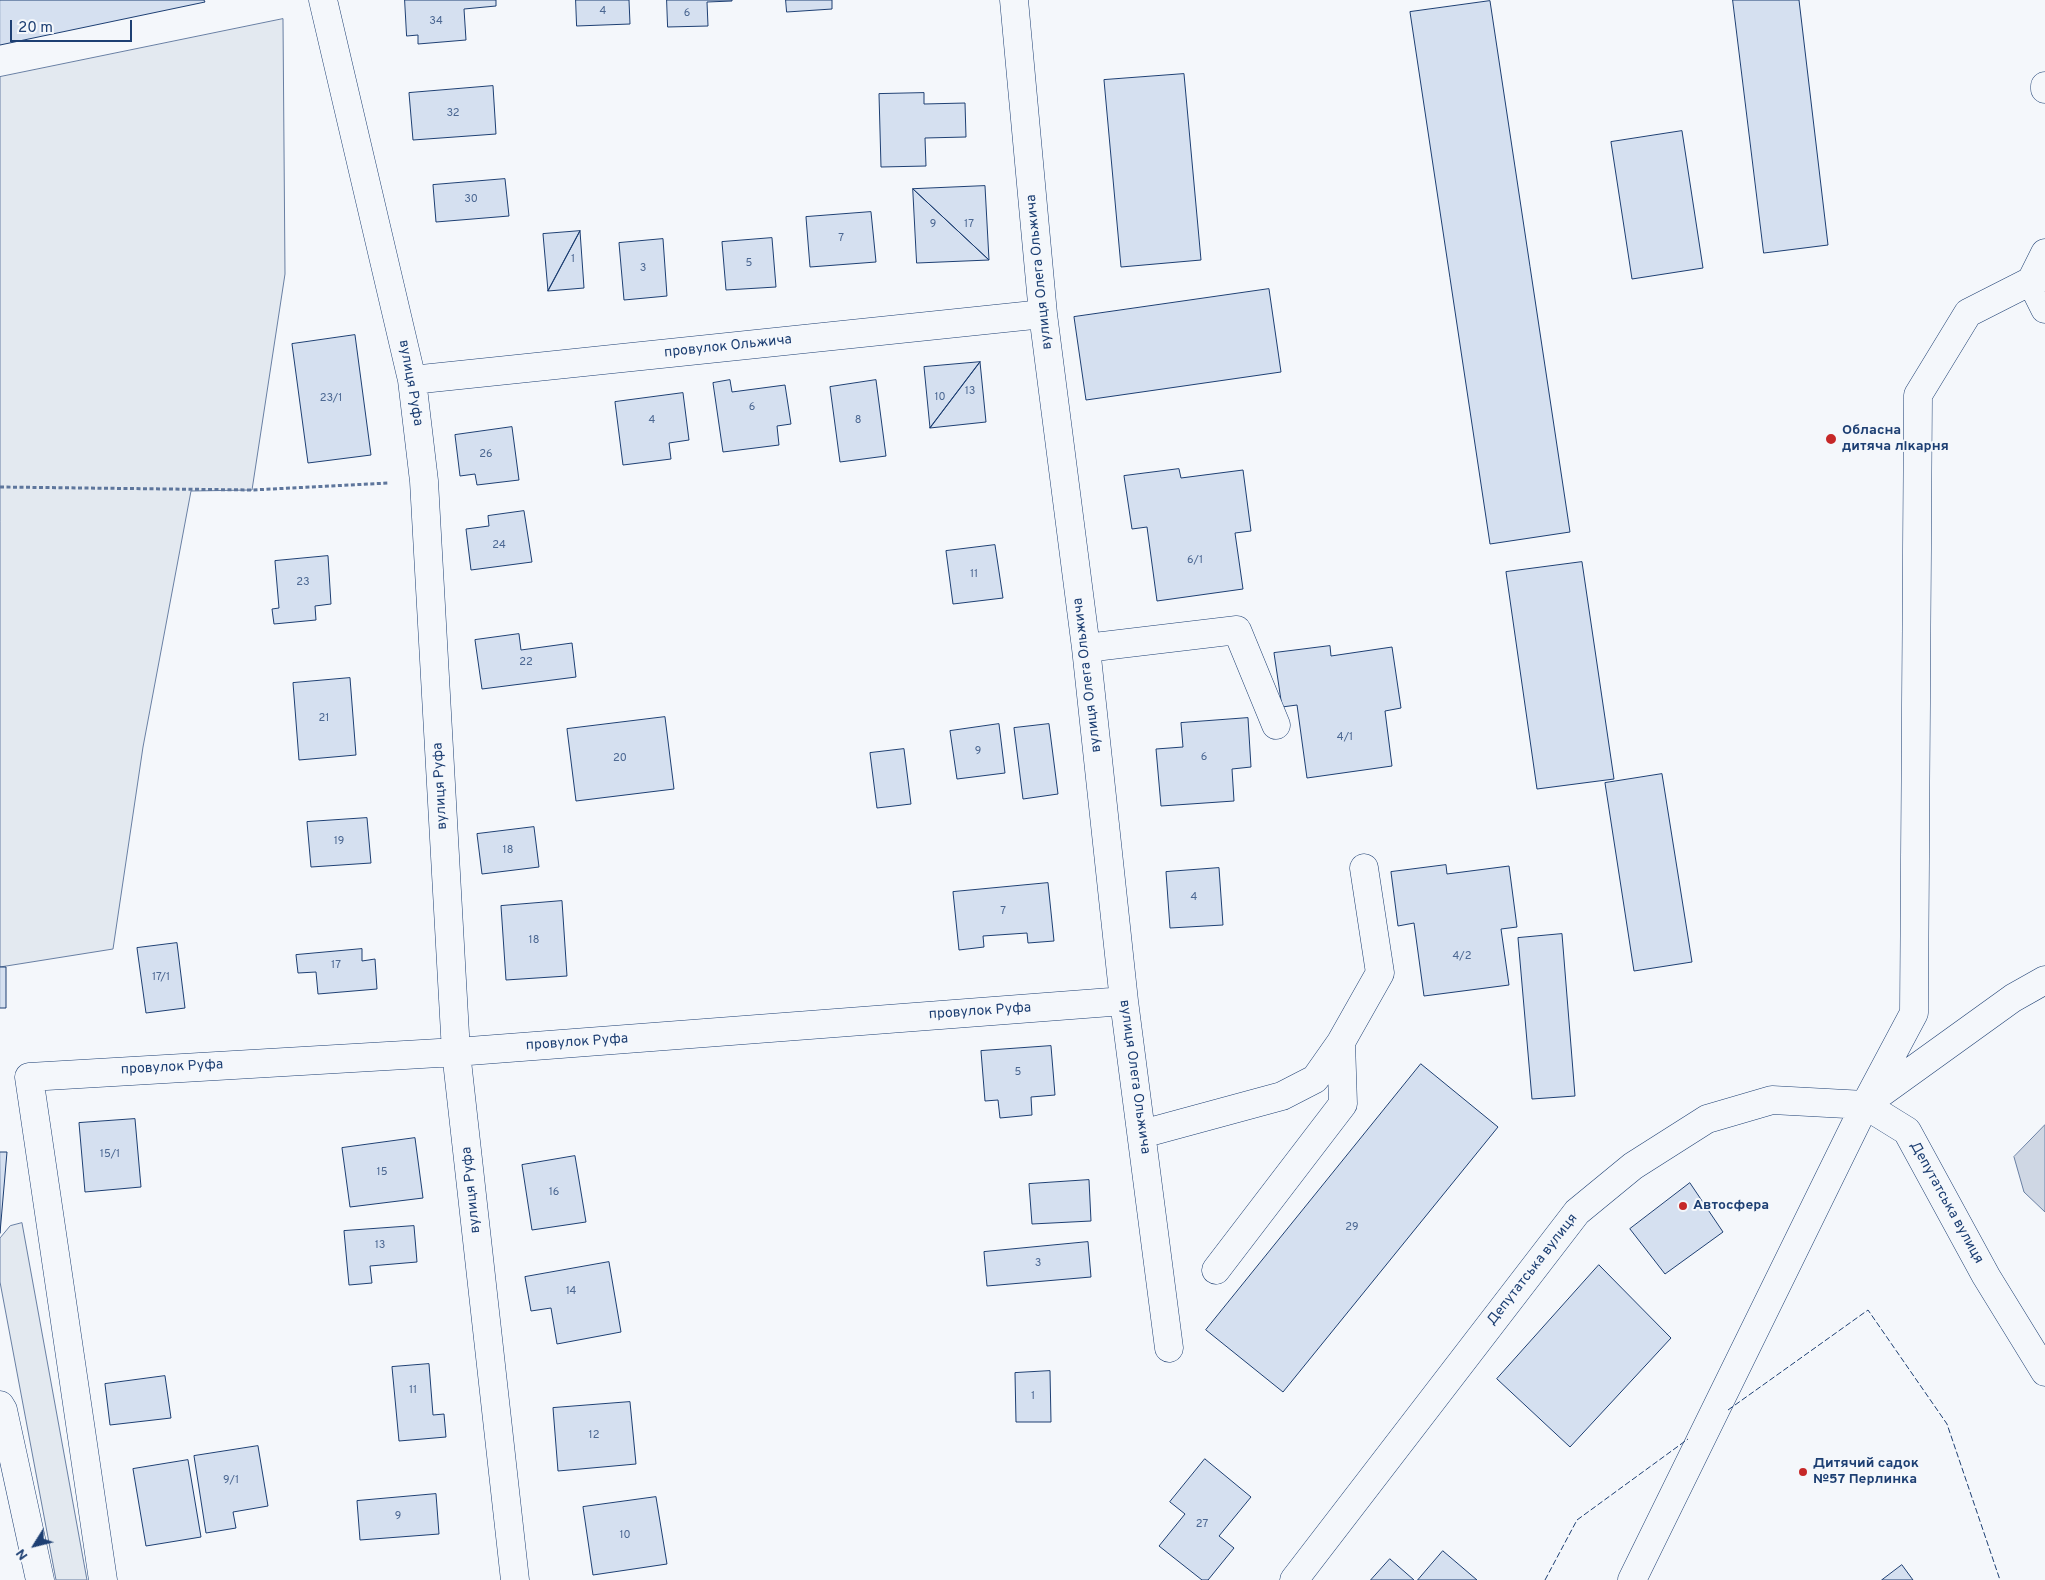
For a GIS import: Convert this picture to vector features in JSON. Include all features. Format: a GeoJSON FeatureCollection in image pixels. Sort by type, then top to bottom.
{"type":"FeatureCollection","features":[{"type":"Feature","properties":{"kind":"street","name":"вулиця Руфа"},"geometry":{"type":"LineString","coordinates":[[323,0],[412,380],[424,481],[456,1052],[515,1580]]}},
{"type":"Feature","properties":{"kind":"street","name":"вулиця Олега Ольжича"},"geometry":{"type":"LineString","coordinates":[[1014,0],[1043,314],[1086,648],[1124,1001],[1169,1348]]}},
{"type":"Feature","properties":{"kind":"street"},"geometry":{"type":"LineString","coordinates":[[2045,252],[2038,279],[2045,309]]}},
{"type":"Feature","properties":{"kind":"street"},"geometry":{"type":"LineString","coordinates":[[1632,1580],[1865,1105],[1914,1013],[1918,395],[1968,314],[2038,279]]}},
{"type":"Feature","properties":{"kind":"street","name":"провулок Ольжича"},"geometry":{"type":"LineString","coordinates":[[412,380],[1043,314]]}},
{"type":"Feature","properties":{"kind":"street"},"geometry":{"type":"LineString","coordinates":[[1086,648],[1237,630],[1276,725]]}},
{"type":"Feature","properties":{"kind":"street"},"geometry":{"type":"LineString","coordinates":[[1142,1134],[1282,1096],[1315,1079],[1341,1042],[1380,973],[1364,868]]}},
{"type":"Feature","properties":{"kind":"street"},"geometry":{"type":"LineString","coordinates":[[1865,1105],[2013,998],[2045,980]]}},
{"type":"Feature","properties":{"kind":"street","name":"провулок Руфа"},"geometry":{"type":"LineString","coordinates":[[103,1580],[29,1077],[456,1052],[1124,1001]]}},
{"type":"Feature","properties":{"kind":"street"},"geometry":{"type":"LineString","coordinates":[[1216,1270],[1343,1104],[1341,1042]]}},
{"type":"Feature","properties":{"kind":"street","name":"Депутатська вулиця"},"geometry":{"type":"LineString","coordinates":[[1294,1580],[1577,1212],[1633,1166],[1707,1119],[1772,1100],[1865,1105],[1906,1131],[1986,1276],[2045,1372]]}},
{"type":"Feature","properties":{"kind":"street"},"geometry":{"type":"LineString","coordinates":[[0,1405],[3,1410],[40,1580]]}},
{"type":"Feature","properties":{"kind":"path"},"geometry":{"type":"LineString","coordinates":[[0,488],[252,490],[424,481]]}},
{"type":"Feature","properties":{"kind":"shaded area"},"geometry":{"type":"Polygon","coordinates":[[[283,19],[285,274],[252,490],[191,491],[143,747],[113,949],[0,967],[0,77],[283,19]]]}},
{"type":"Feature","properties":{"kind":"shaded area"},"geometry":{"type":"Polygon","coordinates":[[[2045,1125],[2045,1212],[2024,1192],[2014,1157],[2045,1125]]]}},
{"type":"Feature","properties":{"kind":"shaded area"},"geometry":{"type":"Polygon","coordinates":[[[22,1223],[87,1580],[56,1580],[0,1282],[0,1238],[10,1226],[22,1223]]]}},
{"type":"Feature","properties":{"kind":"building"},"geometry":{"type":"Polygon","coordinates":[[[0,0],[204,0],[205,2],[0,45],[0,0]]]}},
{"type":"Feature","properties":{"kind":"building"},"geometry":{"type":"Polygon","coordinates":[[[405,0],[496,0],[496,6],[464,9],[466,40],[418,44],[418,35],[407,36],[405,0]]]}},
{"type":"Feature","properties":{"kind":"building"},"geometry":{"type":"Polygon","coordinates":[[[576,0],[629,0],[630,24],[577,26],[576,0]]]}},
{"type":"Feature","properties":{"kind":"building"},"geometry":{"type":"Polygon","coordinates":[[[667,0],[732,1],[707,2],[708,26],[668,27],[667,0]]]}},
{"type":"Feature","properties":{"kind":"building"},"geometry":{"type":"Polygon","coordinates":[[[786,0],[832,0],[832,9],[787,12],[786,0]]]}},
{"type":"Feature","properties":{"kind":"building"},"geometry":{"type":"Polygon","coordinates":[[[1733,0],[1799,0],[1828,245],[1764,253],[1733,0]]]}},
{"type":"Feature","properties":{"kind":"building"},"geometry":{"type":"Polygon","coordinates":[[[1490,1],[1570,532],[1490,544],[1410,12],[1490,1]]]}},
{"type":"Feature","properties":{"kind":"building"},"geometry":{"type":"Polygon","coordinates":[[[1184,74],[1201,260],[1121,267],[1104,80],[1184,74]]]}},
{"type":"Feature","properties":{"kind":"building"},"geometry":{"type":"Polygon","coordinates":[[[493,86],[496,134],[413,140],[409,93],[493,86]]]}},
{"type":"Feature","properties":{"kind":"building"},"geometry":{"type":"Polygon","coordinates":[[[924,93],[924,104],[965,103],[966,137],[925,138],[926,166],[881,167],[879,94],[924,93]]]}},
{"type":"Feature","properties":{"kind":"building"},"geometry":{"type":"Polygon","coordinates":[[[1682,131],[1703,268],[1632,279],[1611,142],[1682,131]]]}},
{"type":"Feature","properties":{"kind":"building"},"geometry":{"type":"Polygon","coordinates":[[[505,179],[509,216],[436,222],[433,185],[505,179]]]}},
{"type":"Feature","properties":{"kind":"building"},"geometry":{"type":"Polygon","coordinates":[[[985,186],[989,260],[913,189],[985,186]]]}},
{"type":"Feature","properties":{"kind":"building"},"geometry":{"type":"Polygon","coordinates":[[[913,189],[989,260],[917,263],[913,189]]]}},
{"type":"Feature","properties":{"kind":"building"},"geometry":{"type":"Polygon","coordinates":[[[871,212],[876,262],[810,267],[806,217],[871,212]]]}},
{"type":"Feature","properties":{"kind":"building"},"geometry":{"type":"Polygon","coordinates":[[[580,231],[548,291],[543,234],[580,231]]]}},
{"type":"Feature","properties":{"kind":"building"},"geometry":{"type":"Polygon","coordinates":[[[580,231],[584,288],[548,291],[580,231]]]}},
{"type":"Feature","properties":{"kind":"building"},"geometry":{"type":"Polygon","coordinates":[[[772,238],[776,287],[726,290],[722,242],[772,238]]]}},
{"type":"Feature","properties":{"kind":"building"},"geometry":{"type":"Polygon","coordinates":[[[663,239],[667,296],[624,300],[619,243],[663,239]]]}},
{"type":"Feature","properties":{"kind":"building"},"geometry":{"type":"Polygon","coordinates":[[[1269,289],[1281,372],[1086,400],[1074,317],[1269,289]]]}},
{"type":"Feature","properties":{"kind":"building"},"geometry":{"type":"Polygon","coordinates":[[[355,335],[371,455],[308,463],[292,344],[355,335]]]}},
{"type":"Feature","properties":{"kind":"building"},"geometry":{"type":"Polygon","coordinates":[[[980,362],[930,428],[924,367],[980,362]]]}},
{"type":"Feature","properties":{"kind":"building"},"geometry":{"type":"Polygon","coordinates":[[[980,362],[986,422],[930,428],[980,362]]]}},
{"type":"Feature","properties":{"kind":"building"},"geometry":{"type":"Polygon","coordinates":[[[730,380],[732,392],[785,385],[791,424],[777,426],[779,445],[723,452],[713,383],[730,380]]]}},
{"type":"Feature","properties":{"kind":"building"},"geometry":{"type":"Polygon","coordinates":[[[876,380],[886,456],[840,462],[830,387],[876,380]]]}},
{"type":"Feature","properties":{"kind":"building"},"geometry":{"type":"Polygon","coordinates":[[[683,393],[689,440],[669,443],[671,459],[623,465],[615,402],[683,393]]]}},
{"type":"Feature","properties":{"kind":"building"},"geometry":{"type":"Polygon","coordinates":[[[512,427],[519,480],[477,485],[475,474],[460,476],[455,435],[512,427]]]}},
{"type":"Feature","properties":{"kind":"building"},"geometry":{"type":"Polygon","coordinates":[[[1179,469],[1181,478],[1243,470],[1251,531],[1235,533],[1243,589],[1157,601],[1147,527],[1132,529],[1124,476],[1179,469]]]}},
{"type":"Feature","properties":{"kind":"building"},"geometry":{"type":"Polygon","coordinates":[[[524,511],[532,562],[471,570],[466,529],[489,526],[488,516],[524,511]]]}},
{"type":"Feature","properties":{"kind":"building"},"geometry":{"type":"Polygon","coordinates":[[[995,545],[1003,598],[953,604],[946,551],[995,545]]]}},
{"type":"Feature","properties":{"kind":"building"},"geometry":{"type":"Polygon","coordinates":[[[328,556],[331,604],[315,606],[316,620],[274,624],[272,609],[279,608],[275,561],[328,556]]]}},
{"type":"Feature","properties":{"kind":"building"},"geometry":{"type":"Polygon","coordinates":[[[1582,562],[1614,779],[1537,789],[1506,572],[1582,562]]]}},
{"type":"Feature","properties":{"kind":"building"},"geometry":{"type":"Polygon","coordinates":[[[519,634],[521,650],[572,643],[576,677],[482,689],[475,640],[519,634]]]}},
{"type":"Feature","properties":{"kind":"building"},"geometry":{"type":"Polygon","coordinates":[[[1330,646],[1331,656],[1392,647],[1401,708],[1385,711],[1392,766],[1307,778],[1297,705],[1282,707],[1274,653],[1330,646]]]}},
{"type":"Feature","properties":{"kind":"building"},"geometry":{"type":"Polygon","coordinates":[[[350,678],[356,755],[299,760],[293,683],[350,678]]]}},
{"type":"Feature","properties":{"kind":"building"},"geometry":{"type":"Polygon","coordinates":[[[665,717],[674,789],[576,801],[567,729],[665,717]]]}},
{"type":"Feature","properties":{"kind":"building"},"geometry":{"type":"Polygon","coordinates":[[[1248,718],[1251,767],[1232,769],[1234,801],[1161,806],[1156,749],[1183,747],[1181,723],[1248,718]]]}},
{"type":"Feature","properties":{"kind":"building"},"geometry":{"type":"Polygon","coordinates":[[[999,724],[1005,773],[957,779],[950,731],[999,724]]]}},
{"type":"Feature","properties":{"kind":"building"},"geometry":{"type":"Polygon","coordinates":[[[1049,724],[1058,794],[1023,799],[1014,728],[1049,724]]]}},
{"type":"Feature","properties":{"kind":"building"},"geometry":{"type":"Polygon","coordinates":[[[904,749],[911,804],[877,808],[870,753],[904,749]]]}},
{"type":"Feature","properties":{"kind":"building"},"geometry":{"type":"Polygon","coordinates":[[[1662,774],[1692,962],[1634,971],[1605,783],[1662,774]]]}},
{"type":"Feature","properties":{"kind":"building"},"geometry":{"type":"Polygon","coordinates":[[[367,818],[371,863],[311,867],[307,822],[367,818]]]}},
{"type":"Feature","properties":{"kind":"building"},"geometry":{"type":"Polygon","coordinates":[[[534,827],[539,867],[482,874],[477,834],[534,827]]]}},
{"type":"Feature","properties":{"kind":"building"},"geometry":{"type":"Polygon","coordinates":[[[1446,865],[1447,874],[1509,866],[1517,927],[1501,929],[1509,985],[1424,996],[1414,923],[1398,926],[1391,872],[1446,865]]]}},
{"type":"Feature","properties":{"kind":"building"},"geometry":{"type":"Polygon","coordinates":[[[1219,868],[1223,925],[1170,928],[1166,872],[1219,868]]]}},
{"type":"Feature","properties":{"kind":"building"},"geometry":{"type":"Polygon","coordinates":[[[1048,883],[1054,941],[1028,943],[1027,933],[983,936],[984,947],[959,950],[953,892],[1048,883]]]}},
{"type":"Feature","properties":{"kind":"building"},"geometry":{"type":"Polygon","coordinates":[[[562,901],[567,976],[506,980],[501,906],[562,901]]]}},
{"type":"Feature","properties":{"kind":"building"},"geometry":{"type":"Polygon","coordinates":[[[1562,934],[1575,1096],[1532,1099],[1518,938],[1562,934]]]}},
{"type":"Feature","properties":{"kind":"building"},"geometry":{"type":"Polygon","coordinates":[[[177,943],[185,1008],[146,1013],[137,948],[177,943]]]}},
{"type":"Feature","properties":{"kind":"building"},"geometry":{"type":"Polygon","coordinates":[[[362,949],[362,961],[375,959],[377,989],[318,994],[316,972],[298,973],[296,955],[362,949]]]}},
{"type":"Feature","properties":{"kind":"building"},"geometry":{"type":"Polygon","coordinates":[[[0,967],[6,967],[6,1008],[0,1008],[0,967]]]}},
{"type":"Feature","properties":{"kind":"building"},"geometry":{"type":"Polygon","coordinates":[[[1051,1046],[1055,1095],[1031,1097],[1032,1115],[1000,1118],[998,1100],[985,1101],[981,1051],[1051,1046]]]}},
{"type":"Feature","properties":{"kind":"building"},"geometry":{"type":"Polygon","coordinates":[[[1421,1064],[1498,1127],[1283,1392],[1206,1330],[1421,1064]]]}},
{"type":"Feature","properties":{"kind":"building"},"geometry":{"type":"Polygon","coordinates":[[[135,1119],[141,1187],[85,1192],[79,1123],[135,1119]]]}},
{"type":"Feature","properties":{"kind":"building"},"geometry":{"type":"Polygon","coordinates":[[[415,1138],[423,1198],[350,1207],[342,1148],[415,1138]]]}},
{"type":"Feature","properties":{"kind":"building"},"geometry":{"type":"Polygon","coordinates":[[[0,1152],[7,1152],[0,1233],[0,1152]]]}},
{"type":"Feature","properties":{"kind":"building"},"geometry":{"type":"Polygon","coordinates":[[[575,1156],[586,1222],[532,1230],[522,1165],[575,1156]]]}},
{"type":"Feature","properties":{"kind":"building"},"geometry":{"type":"Polygon","coordinates":[[[1089,1180],[1091,1221],[1032,1224],[1029,1184],[1089,1180]]]}},
{"type":"Feature","properties":{"kind":"building","name":"Автосфера"},"geometry":{"type":"Polygon","coordinates":[[[1690,1183],[1723,1232],[1665,1274],[1630,1229],[1690,1183]]]}},
{"type":"Feature","properties":{"kind":"building"},"geometry":{"type":"Polygon","coordinates":[[[414,1226],[417,1262],[370,1266],[372,1283],[349,1285],[344,1231],[414,1226]]]}},
{"type":"Feature","properties":{"kind":"building"},"geometry":{"type":"Polygon","coordinates":[[[1088,1242],[1091,1277],[987,1286],[984,1252],[1088,1242]]]}},
{"type":"Feature","properties":{"kind":"building"},"geometry":{"type":"Polygon","coordinates":[[[609,1262],[621,1332],[557,1344],[551,1308],[531,1311],[525,1277],[609,1262]]]}},
{"type":"Feature","properties":{"kind":"building"},"geometry":{"type":"Polygon","coordinates":[[[1599,1265],[1671,1338],[1570,1447],[1497,1379],[1599,1265]]]}},
{"type":"Feature","properties":{"kind":"building"},"geometry":{"type":"Polygon","coordinates":[[[429,1364],[433,1415],[444,1414],[446,1437],[399,1441],[392,1367],[429,1364]]]}},
{"type":"Feature","properties":{"kind":"building"},"geometry":{"type":"Polygon","coordinates":[[[1050,1371],[1051,1422],[1016,1422],[1015,1373],[1050,1371]]]}},
{"type":"Feature","properties":{"kind":"building"},"geometry":{"type":"Polygon","coordinates":[[[165,1376],[171,1418],[110,1425],[105,1384],[165,1376]]]}},
{"type":"Feature","properties":{"kind":"building"},"geometry":{"type":"Polygon","coordinates":[[[630,1402],[636,1464],[558,1471],[553,1408],[630,1402]]]}},
{"type":"Feature","properties":{"kind":"building"},"geometry":{"type":"Polygon","coordinates":[[[258,1446],[268,1506],[233,1512],[236,1528],[206,1533],[194,1456],[258,1446]]]}},
{"type":"Feature","properties":{"kind":"building"},"geometry":{"type":"Polygon","coordinates":[[[1205,1459],[1251,1497],[1219,1536],[1234,1548],[1208,1580],[1202,1580],[1159,1546],[1185,1514],[1170,1502],[1205,1459]]]}},
{"type":"Feature","properties":{"kind":"building"},"geometry":{"type":"Polygon","coordinates":[[[188,1460],[201,1537],[146,1546],[133,1469],[188,1460]]]}},
{"type":"Feature","properties":{"kind":"building"},"geometry":{"type":"Polygon","coordinates":[[[436,1494],[439,1534],[360,1540],[357,1501],[436,1494]]]}},
{"type":"Feature","properties":{"kind":"building"},"geometry":{"type":"Polygon","coordinates":[[[656,1497],[667,1564],[593,1575],[583,1507],[656,1497]]]}},
{"type":"Feature","properties":{"kind":"building"},"geometry":{"type":"Polygon","coordinates":[[[1443,1551],[1477,1580],[1418,1580],[1443,1551]]]}},
{"type":"Feature","properties":{"kind":"building"},"geometry":{"type":"Polygon","coordinates":[[[1390,1559],[1414,1580],[1371,1580],[1390,1559]]]}},
{"type":"Feature","properties":{"kind":"building"},"geometry":{"type":"Polygon","coordinates":[[[1902,1565],[1913,1580],[1882,1580],[1902,1565]]]}},
{"type":"Feature","properties":{"kind":"fence"},"geometry":{"type":"LineString","coordinates":[[1728,1410],[1868,1310],[1947,1424],[2000,1580]]}},
{"type":"Feature","properties":{"kind":"fence"},"geometry":{"type":"LineString","coordinates":[[1545,1580],[1577,1520],[1688,1439]]}},
{"type":"Feature","properties":{"kind":"place","name":"Обласна дитяча лікарня"},"geometry":{"type":"Point","coordinates":[1831,439]}},
{"type":"Feature","properties":{"kind":"place","name":"Автосфера"},"geometry":{"type":"Point","coordinates":[1683,1206]}},
{"type":"Feature","properties":{"kind":"place","name":"Дитячий садок №57 Перлинка"},"geometry":{"type":"Point","coordinates":[1803,1472]}}]}
